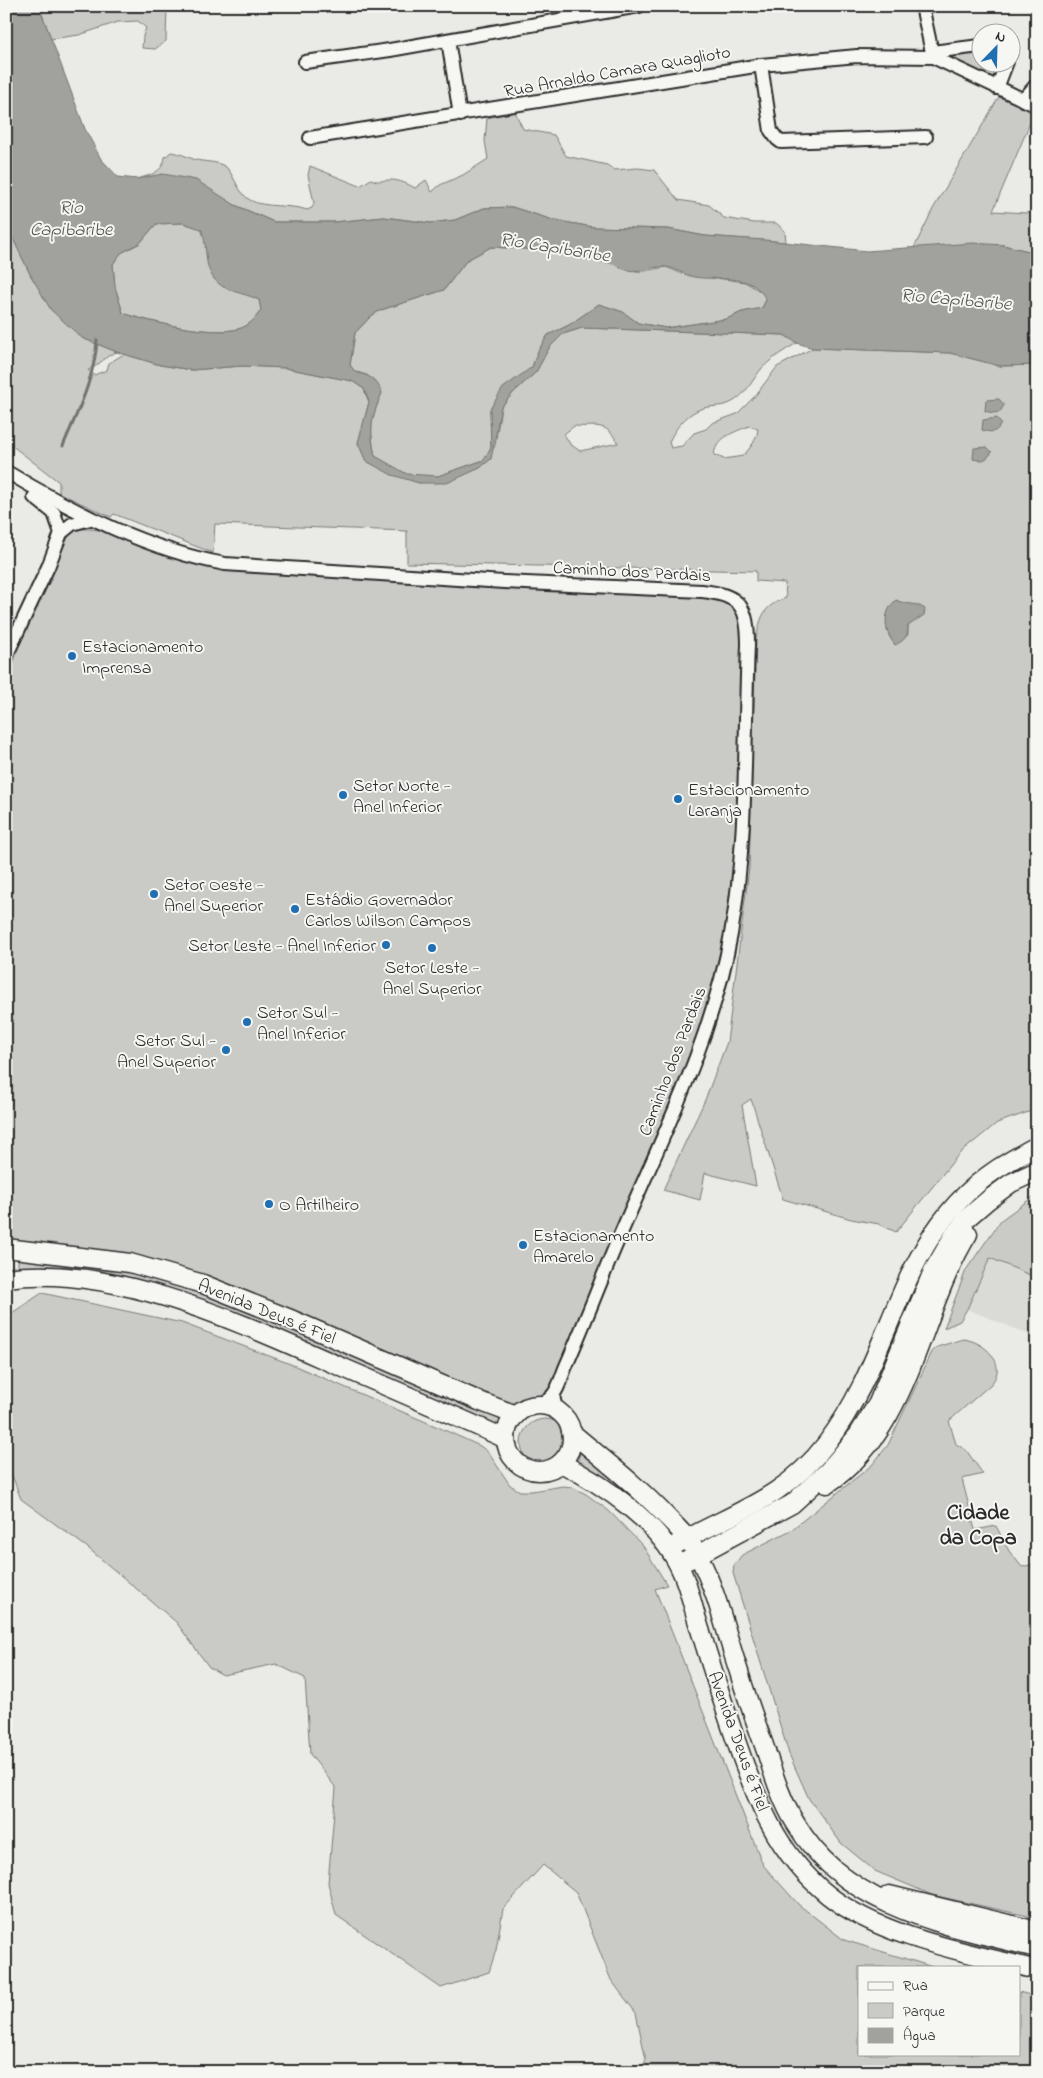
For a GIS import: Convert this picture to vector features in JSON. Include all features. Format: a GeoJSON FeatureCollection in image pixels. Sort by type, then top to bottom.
{"type":"FeatureCollection","features":[{"type":"Feature","properties":{"kind":"main road"},"geometry":{"type":"LineString","coordinates":[[668,1549],[780,1490],[826,1445],[854,1402],[871,1367],[912,1269],[931,1235],[948,1212],[969,1190],[995,1169],[1037,1146]]}},
{"type":"Feature","properties":{"kind":"main road"},"geometry":{"type":"LineString","coordinates":[[679,1566],[792,1504],[828,1471],[854,1441],[878,1403],[933,1271],[954,1235],[976,1209],[1011,1183],[1037,1171]]}},
{"type":"Feature","properties":{"kind":"main road","name":"Avenida Deus é Fiel"},"geometry":{"type":"LineString","coordinates":[[6,1248],[130,1263],[194,1281],[288,1318],[479,1401],[516,1415]]}},
{"type":"Feature","properties":{"kind":"main road","name":"Avenida Deus é Fiel"},"geometry":{"type":"LineString","coordinates":[[6,1278],[50,1275],[82,1279],[135,1289],[199,1308],[281,1340],[506,1439]]}},
{"type":"Feature","properties":{"kind":"main road"},"geometry":{"type":"LineString","coordinates":[[550,1403],[568,1423],[571,1432],[570,1449],[561,1463],[544,1471],[526,1468],[512,1457],[506,1439],[510,1422],[525,1408],[550,1403]]}},
{"type":"Feature","properties":{"kind":"main road","name":"Avenida Deus é Fiel"},"geometry":{"type":"LineString","coordinates":[[571,1432],[648,1496],[687,1538],[698,1555],[712,1587],[756,1723],[789,1812],[796,1826],[819,1854],[853,1883],[881,1902],[914,1916],[1037,1948]]}},
{"type":"Feature","properties":{"kind":"main road","name":"Avenida Deus é Fiel"},"geometry":{"type":"LineString","coordinates":[[561,1463],[590,1478],[653,1529],[679,1566],[758,1802],[770,1826],[793,1860],[829,1895],[874,1922],[901,1933],[1037,1970]]}},
{"type":"Feature","properties":{"kind":"main road"},"geometry":{"type":"LineString","coordinates":[[853,1883],[912,1902],[945,1908],[1037,1931]]}},
{"type":"Feature","properties":{"kind":"street"},"geometry":{"type":"LineString","coordinates":[[305,62],[448,40],[639,6]]}},
{"type":"Feature","properties":{"kind":"street"},"geometry":{"type":"LineString","coordinates":[[922,6],[932,55]]}},
{"type":"Feature","properties":{"kind":"street"},"geometry":{"type":"LineString","coordinates":[[448,40],[460,115]]}},
{"type":"Feature","properties":{"kind":"street"},"geometry":{"type":"LineString","coordinates":[[932,55],[970,48]]}},
{"type":"Feature","properties":{"kind":"street"},"geometry":{"type":"LineString","coordinates":[[932,55],[1037,106]]}},
{"type":"Feature","properties":{"kind":"street","name":"Rua Arnaldo Camara Quaglioto"},"geometry":{"type":"LineString","coordinates":[[310,138],[761,65],[857,56],[932,55]]}},
{"type":"Feature","properties":{"kind":"street"},"geometry":{"type":"LineString","coordinates":[[761,65],[771,131],[781,142],[926,137]]}},
{"type":"Feature","properties":{"kind":"street"},"geometry":{"type":"LineString","coordinates":[[997,88],[1003,72]]}},
{"type":"Feature","properties":{"kind":"street"},"geometry":{"type":"LineString","coordinates":[[1023,100],[1037,84]]}},
{"type":"Feature","properties":{"kind":"street"},"geometry":{"type":"LineString","coordinates":[[7,472],[23,488],[54,513],[61,533]]}},
{"type":"Feature","properties":{"kind":"street","name":"Caminho dos Pardais"},"geometry":{"type":"LineString","coordinates":[[7,472],[55,501],[90,519],[184,555],[225,564],[495,582],[702,591],[730,597],[738,601],[748,623],[743,825],[731,934],[719,986],[706,1029],[686,1081],[623,1226],[550,1403]]}},
{"type":"Feature","properties":{"kind":"street"},"geometry":{"type":"LineString","coordinates":[[6,661],[9,650],[48,567],[61,533],[72,524],[90,519]]}},
{"type":"Feature","properties":{"kind":"shaded area"},"geometry":{"type":"Polygon","coordinates":[[[990,1258],[1037,1278],[1037,1338],[967,1309],[990,1258]]]}},
{"type":"Feature","properties":{"kind":"green space"},"geometry":{"type":"Polygon","coordinates":[[[39,6],[167,6],[166,41],[155,49],[142,48],[146,28],[138,21],[118,22],[79,35],[51,39],[39,6]]]}},
{"type":"Feature","properties":{"kind":"green space"},"geometry":{"type":"Polygon","coordinates":[[[970,51],[970,69],[938,55],[970,51]]]}},
{"type":"Feature","properties":{"kind":"green space"},"geometry":{"type":"Polygon","coordinates":[[[977,72],[1000,72],[996,80],[977,72]]]}},
{"type":"Feature","properties":{"kind":"green space"},"geometry":{"type":"Polygon","coordinates":[[[999,97],[1035,111],[993,211],[1026,213],[1037,210],[1037,253],[1003,245],[914,248],[933,209],[999,97]]]}},
{"type":"Feature","properties":{"kind":"green space"},"geometry":{"type":"Polygon","coordinates":[[[515,112],[523,129],[554,135],[566,156],[607,165],[614,170],[638,168],[654,170],[678,200],[709,205],[724,218],[754,223],[776,223],[785,231],[786,242],[705,236],[668,229],[593,227],[553,220],[512,207],[484,208],[455,220],[430,223],[384,217],[334,222],[274,222],[235,205],[137,179],[159,170],[165,157],[171,152],[223,165],[230,172],[246,197],[262,204],[307,210],[312,208],[314,203],[308,175],[310,166],[360,186],[371,179],[397,181],[415,188],[426,180],[432,192],[440,185],[463,175],[488,159],[485,141],[487,118],[515,112]]]}},
{"type":"Feature","properties":{"kind":"green space"},"geometry":{"type":"Polygon","coordinates":[[[183,223],[201,228],[206,239],[206,250],[223,287],[250,295],[259,300],[261,310],[245,326],[226,331],[212,331],[164,324],[123,313],[115,287],[113,264],[121,253],[140,243],[156,224],[183,223]]]}},
{"type":"Feature","properties":{"kind":"green space"},"geometry":{"type":"Polygon","coordinates":[[[6,224],[31,276],[82,338],[117,352],[88,370],[94,375],[107,370],[109,363],[124,354],[160,365],[192,370],[242,366],[285,368],[352,381],[364,389],[369,402],[358,443],[366,461],[419,483],[480,468],[495,446],[501,407],[536,372],[549,348],[563,334],[582,328],[784,335],[797,343],[766,364],[739,398],[725,405],[695,411],[684,420],[669,442],[671,448],[682,446],[694,433],[706,429],[712,423],[737,414],[755,396],[777,367],[813,348],[950,353],[1000,366],[1037,365],[1037,1109],[997,1123],[959,1154],[896,1232],[879,1224],[851,1219],[783,1199],[751,1099],[742,1105],[756,1186],[705,1173],[700,1200],[663,1190],[705,1100],[727,1042],[749,868],[756,639],[764,613],[772,605],[786,598],[785,583],[756,581],[756,571],[407,563],[407,531],[215,524],[213,553],[114,514],[111,517],[59,493],[59,482],[6,441],[6,224]],[[574,426],[564,434],[570,444],[580,451],[618,443],[609,431],[604,428],[574,426]],[[749,426],[722,439],[714,455],[724,459],[743,456],[755,440],[758,429],[749,426]],[[896,600],[888,617],[888,632],[895,644],[908,635],[908,626],[916,619],[903,604],[896,600]]]}},
{"type":"Feature","properties":{"kind":"green space"},"geometry":{"type":"Polygon","coordinates":[[[491,247],[572,252],[587,257],[599,257],[609,252],[618,255],[619,263],[638,272],[666,267],[680,273],[745,282],[763,293],[766,300],[762,308],[742,312],[727,319],[666,328],[638,323],[623,312],[599,304],[569,325],[548,335],[538,351],[532,367],[490,409],[491,447],[484,460],[438,476],[407,475],[375,456],[372,424],[382,393],[367,375],[355,372],[350,365],[355,333],[371,316],[381,310],[444,290],[467,260],[491,247]]]}},
{"type":"Feature","properties":{"kind":"green space"},"geometry":{"type":"Polygon","coordinates":[[[73,528],[101,530],[166,555],[702,591],[744,612],[743,825],[719,986],[553,1395],[535,1406],[511,1414],[235,1296],[6,1244],[6,661],[73,528]]]}},
{"type":"Feature","properties":{"kind":"green space"},"geometry":{"type":"Polygon","coordinates":[[[1037,1194],[1037,1278],[990,1258],[960,1321],[944,1328],[966,1270],[1001,1220],[1037,1194]]]}},
{"type":"Feature","properties":{"kind":"green space"},"geometry":{"type":"Polygon","coordinates":[[[18,1257],[64,1261],[147,1275],[227,1301],[511,1421],[504,1436],[223,1312],[18,1275],[18,1257]]]}},
{"type":"Feature","properties":{"kind":"green space"},"geometry":{"type":"Polygon","coordinates":[[[42,1293],[182,1323],[293,1365],[480,1446],[488,1452],[510,1485],[520,1491],[563,1486],[572,1487],[586,1494],[609,1511],[643,1546],[667,1585],[655,1589],[763,1865],[799,1905],[844,1940],[930,1966],[858,1966],[858,2056],[1020,2056],[1020,1992],[1037,1997],[1037,2072],[639,2072],[646,2060],[636,2013],[611,1980],[576,1892],[543,1865],[503,1909],[496,1950],[489,1972],[441,1988],[336,1915],[328,1883],[336,1788],[310,1754],[305,1678],[276,1664],[223,1675],[209,1667],[176,1622],[88,1548],[21,1499],[6,1460],[6,1317],[42,1293]]]}},
{"type":"Feature","properties":{"kind":"green space"},"geometry":{"type":"Polygon","coordinates":[[[963,1339],[979,1344],[986,1349],[996,1362],[997,1369],[996,1376],[991,1384],[949,1421],[956,1444],[966,1450],[983,1474],[962,1479],[975,1530],[996,1526],[1009,1551],[1022,1567],[1037,1563],[1037,1918],[932,1895],[875,1871],[841,1843],[809,1799],[789,1754],[733,1573],[734,1565],[742,1555],[791,1530],[872,1465],[888,1445],[932,1352],[937,1347],[963,1339]]]}},
{"type":"Feature","properties":{"kind":"green space"},"geometry":{"type":"Polygon","coordinates":[[[540,1419],[550,1419],[562,1426],[569,1438],[569,1448],[562,1460],[550,1467],[540,1467],[532,1463],[525,1456],[521,1448],[521,1438],[525,1430],[532,1423],[540,1419]]]}},
{"type":"Feature","properties":{"kind":"green space"},"geometry":{"type":"Polygon","coordinates":[[[580,1453],[619,1481],[664,1522],[657,1524],[609,1483],[577,1463],[580,1453]]]}},
{"type":"Feature","properties":{"kind":"water","name":"Rio Capibaribe"},"geometry":{"type":"Polygon","coordinates":[[[6,6],[39,6],[85,129],[101,159],[118,177],[137,179],[163,174],[196,180],[235,205],[274,222],[334,222],[384,217],[430,223],[455,220],[484,208],[512,207],[553,220],[593,227],[668,229],[705,236],[765,240],[867,251],[972,243],[1003,245],[1037,253],[1037,365],[1000,366],[950,353],[813,348],[797,343],[784,335],[582,328],[563,334],[549,348],[536,372],[501,407],[491,459],[480,468],[447,483],[419,483],[392,475],[366,461],[358,443],[369,402],[364,389],[352,381],[285,368],[242,366],[192,370],[160,365],[117,352],[82,338],[51,310],[31,276],[6,224],[6,6]],[[183,223],[156,224],[140,243],[121,253],[113,264],[115,287],[123,313],[164,324],[213,331],[227,331],[245,326],[261,310],[259,300],[226,288],[215,280],[208,267],[204,237],[201,229],[183,223]],[[491,247],[467,260],[444,290],[381,310],[371,316],[355,333],[350,365],[355,372],[368,376],[375,381],[382,393],[372,424],[375,456],[407,474],[438,476],[484,460],[491,447],[490,409],[503,388],[532,367],[538,351],[548,335],[569,325],[599,304],[623,312],[638,323],[666,328],[726,319],[742,312],[762,308],[766,300],[760,291],[744,281],[694,277],[668,267],[633,271],[620,268],[618,255],[609,252],[599,257],[587,257],[572,252],[491,247]]]}},
{"type":"Feature","properties":{"kind":"water"},"geometry":{"type":"Polygon","coordinates":[[[999,399],[1004,405],[1000,412],[985,411],[986,400],[999,399]]]}},
{"type":"Feature","properties":{"kind":"water"},"geometry":{"type":"Polygon","coordinates":[[[997,418],[1001,424],[995,431],[982,430],[983,420],[997,418]]]}},
{"type":"Feature","properties":{"kind":"water"},"geometry":{"type":"Polygon","coordinates":[[[987,447],[992,452],[986,459],[973,459],[974,448],[987,447]]]}},
{"type":"Feature","properties":{"kind":"water"},"geometry":{"type":"Polygon","coordinates":[[[896,600],[925,609],[924,615],[908,626],[905,638],[895,645],[891,640],[886,622],[888,610],[896,600]]]}},
{"type":"Feature","properties":{"kind":"waterway","name":"Rio Capibaribe"},"geometry":{"type":"LineString","coordinates":[[580,249],[645,260]]}},
{"type":"Feature","properties":{"kind":"waterway"},"geometry":{"type":"LineString","coordinates":[[63,446],[89,381],[96,354],[97,340]]}},
{"type":"Feature","properties":{"kind":"place","name":"Estacionamento Imprensa"},"geometry":{"type":"Point","coordinates":[72,656]}},
{"type":"Feature","properties":{"kind":"place","name":"Setor Norte - Anel Inferior"},"geometry":{"type":"Point","coordinates":[343,795]}},
{"type":"Feature","properties":{"kind":"place","name":"Estacionamento Laranja"},"geometry":{"type":"Point","coordinates":[678,799]}},
{"type":"Feature","properties":{"kind":"place","name":"Setor Oeste - Anel Superior"},"geometry":{"type":"Point","coordinates":[154,894]}},
{"type":"Feature","properties":{"kind":"place","name":"Estádio Governador Carlos Wilson Campos"},"geometry":{"type":"Point","coordinates":[295,909]}},
{"type":"Feature","properties":{"kind":"place","name":"Setor Leste - Anel Inferior"},"geometry":{"type":"Point","coordinates":[386,945]}},
{"type":"Feature","properties":{"kind":"place","name":"Setor Leste - Anel Superior"},"geometry":{"type":"Point","coordinates":[432,948]}},
{"type":"Feature","properties":{"kind":"place","name":"Setor Sul - Anel Inferior"},"geometry":{"type":"Point","coordinates":[247,1022]}},
{"type":"Feature","properties":{"kind":"place","name":"Setor Sul - Anel Superior"},"geometry":{"type":"Point","coordinates":[226,1050]}},
{"type":"Feature","properties":{"kind":"place","name":"O Artilheiro"},"geometry":{"type":"Point","coordinates":[269,1204]}},
{"type":"Feature","properties":{"kind":"place","name":"Estacionamento Amarelo"},"geometry":{"type":"Point","coordinates":[523,1245]}},
{"type":"Feature","properties":{"kind":"district","name":"Cidade da Copa"},"geometry":{"type":"Point","coordinates":[978,1524]}}]}
